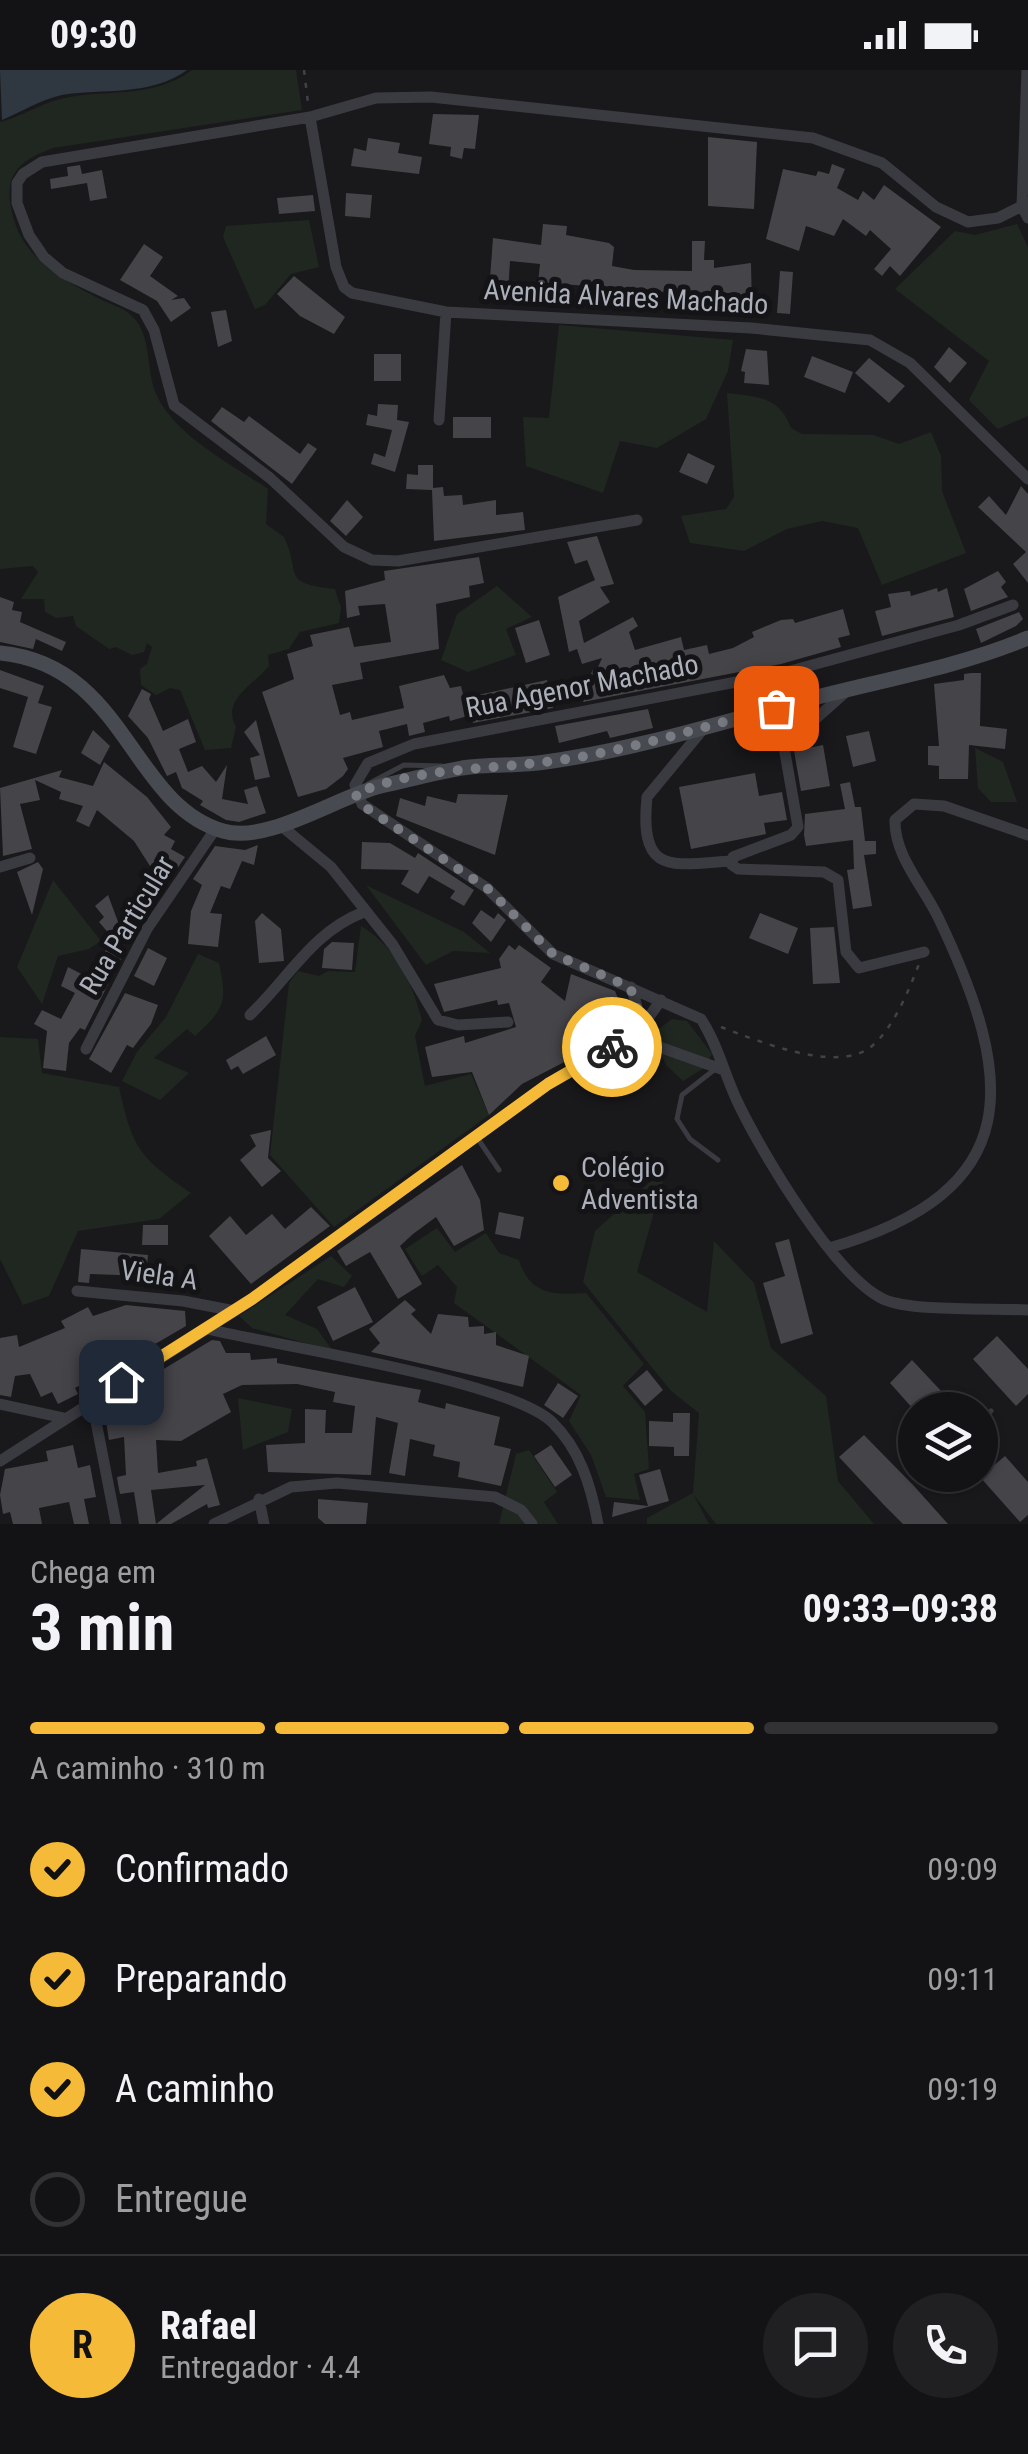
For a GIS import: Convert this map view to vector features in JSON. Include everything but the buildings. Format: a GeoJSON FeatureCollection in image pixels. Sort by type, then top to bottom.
{"type":"FeatureCollection","features":[{"type":"Feature","properties":{"kind":"main road"},"geometry":{"type":"LineString","coordinates":[[0,653],[38,663],[77,684],[114,720],[174,803],[216,828],[244,833],[279,824],[358,793],[465,768],[537,763],[704,728],[967,660],[1028,638]]}},
{"type":"Feature","properties":{"kind":"street"},"geometry":{"type":"LineString","coordinates":[[1027,70],[1028,218]]}},
{"type":"Feature","properties":{"kind":"street"},"geometry":{"type":"LineString","coordinates":[[637,520],[398,562],[382,562],[350,552],[247,459],[176,409],[167,391],[154,330],[143,310],[53,266],[20,217],[17,184],[23,174],[42,162],[310,117],[376,98],[431,97],[813,138],[882,163],[936,207],[968,222],[998,218],[1025,204]]}},
{"type":"Feature","properties":{"kind":"street","name":"Avenida Alvares Machado"},"geometry":{"type":"LineString","coordinates":[[310,117],[336,267],[344,287],[362,297],[446,312],[751,328],[870,340],[910,363],[1028,479]]}},
{"type":"Feature","properties":{"kind":"street"},"geometry":{"type":"LineString","coordinates":[[439,420],[446,312]]}},
{"type":"Feature","properties":{"kind":"street","name":"Rua Agenor Machado"},"geometry":{"type":"LineString","coordinates":[[358,793],[354,785],[368,763],[392,751],[783,673],[959,625],[1013,605]]}},
{"type":"Feature","properties":{"kind":"street"},"geometry":{"type":"LineString","coordinates":[[704,728],[646,797],[652,849],[656,859],[669,865],[731,861],[792,835],[798,827],[784,747],[850,688]]}},
{"type":"Feature","properties":{"kind":"street"},"geometry":{"type":"LineString","coordinates":[[358,793],[368,809],[487,888],[553,954],[701,1019],[746,1118],[848,1273],[886,1300],[1028,1310]]}},
{"type":"Feature","properties":{"kind":"street"},"geometry":{"type":"LineString","coordinates":[[829,1248],[898,1224],[942,1198],[979,1149],[994,1103],[994,1072],[982,1020],[938,918],[900,848],[896,820],[914,804],[944,806],[1028,836]]}},
{"type":"Feature","properties":{"kind":"street"},"geometry":{"type":"LineString","coordinates":[[279,824],[331,868],[408,966],[438,1020],[458,1026],[508,1022]]}},
{"type":"Feature","properties":{"kind":"street","name":"Rua Particular"},"geometry":{"type":"LineString","coordinates":[[86,1049],[146,929],[216,828]]}},
{"type":"Feature","properties":{"kind":"street"},"geometry":{"type":"LineString","coordinates":[[0,867],[30,858]]}},
{"type":"Feature","properties":{"kind":"street"},"geometry":{"type":"LineString","coordinates":[[731,861],[738,870],[824,872],[838,880],[846,952],[860,968],[924,952]]}},
{"type":"Feature","properties":{"kind":"street"},"geometry":{"type":"LineString","coordinates":[[250,1015],[280,986],[320,936],[364,912]]}},
{"type":"Feature","properties":{"kind":"street"},"geometry":{"type":"LineString","coordinates":[[630,987],[638,1010],[634,1038]]}},
{"type":"Feature","properties":{"kind":"street"},"geometry":{"type":"LineString","coordinates":[[0,1460],[235,1311],[575,1066],[634,1038],[661,1000]]}},
{"type":"Feature","properties":{"kind":"street"},"geometry":{"type":"LineString","coordinates":[[634,1038],[721,1069]]}},
{"type":"Feature","properties":{"kind":"street","name":"Viela A"},"geometry":{"type":"LineString","coordinates":[[77,1292],[128,1294],[235,1311]]}},
{"type":"Feature","properties":{"kind":"street"},"geometry":{"type":"LineString","coordinates":[[207,1329],[442,1380],[526,1406],[550,1420],[583,1466],[598,1524]]}},
{"type":"Feature","properties":{"kind":"street"},"geometry":{"type":"LineString","coordinates":[[92,1400],[116,1524]]}},
{"type":"Feature","properties":{"kind":"street"},"geometry":{"type":"LineString","coordinates":[[0,1404],[64,1418]]}},
{"type":"Feature","properties":{"kind":"street"},"geometry":{"type":"LineString","coordinates":[[214,1524],[259,1500],[305,1484],[427,1489],[506,1500],[532,1524]]}},
{"type":"Feature","properties":{"kind":"street"},"geometry":{"type":"LineString","coordinates":[[259,1500],[264,1524]]}},
{"type":"Feature","properties":{"kind":"lane"},"geometry":{"type":"LineString","coordinates":[[718,1160],[690,1139],[677,1119],[682,1095],[721,1069]]}},
{"type":"Feature","properties":{"kind":"lane"},"geometry":{"type":"LineString","coordinates":[[478,1138],[499,1170]]}},
{"type":"Feature","properties":{"kind":"path"},"geometry":{"type":"LineString","coordinates":[[304,70],[310,117]]}},
{"type":"Feature","properties":{"kind":"path"},"geometry":{"type":"LineString","coordinates":[[574,713],[595,668]]}},
{"type":"Feature","properties":{"kind":"path"},"geometry":{"type":"LineString","coordinates":[[701,1019],[787,1052],[842,1056],[871,1047],[908,993],[924,952]]}},
{"type":"Feature","properties":{"kind":"shaded area"},"geometry":{"type":"Polygon","coordinates":[[[0,70],[187,70],[173,79],[142,88],[54,97],[2,120],[0,70]]]}},
{"type":"Feature","properties":{"kind":"shaded area"},"geometry":{"type":"Polygon","coordinates":[[[192,70],[296,70],[302,110],[53,148],[20,166],[11,181],[10,201],[20,235],[40,261],[67,281],[120,308],[139,324],[153,386],[166,411],[191,437],[268,489],[266,524],[284,537],[299,580],[335,589],[341,608],[339,623],[300,632],[289,649],[268,655],[269,666],[236,700],[231,748],[205,750],[180,690],[170,688],[156,695],[141,685],[140,669],[147,664],[152,647],[147,643],[144,652],[132,655],[116,647],[109,649],[76,626],[73,616],[56,618],[45,612],[44,599],[21,599],[38,572],[33,566],[0,569],[0,122],[60,99],[161,86],[192,70]]]}},
{"type":"Feature","properties":{"kind":"shaded area"},"geometry":{"type":"Polygon","coordinates":[[[309,220],[319,267],[291,274],[265,305],[255,309],[223,237],[226,226],[309,220]]]}},
{"type":"Feature","properties":{"kind":"shaded area"},"geometry":{"type":"Polygon","coordinates":[[[1017,224],[1028,247],[1028,416],[998,429],[969,400],[989,361],[895,289],[955,231],[975,235],[1017,224]]]}},
{"type":"Feature","properties":{"kind":"shaded area"},"geometry":{"type":"Polygon","coordinates":[[[559,325],[733,340],[728,371],[706,419],[657,448],[620,441],[603,493],[526,466],[523,417],[549,418],[559,325]]]}},
{"type":"Feature","properties":{"kind":"shaded area"},"geometry":{"type":"Polygon","coordinates":[[[727,393],[758,397],[774,404],[791,428],[802,434],[874,435],[899,444],[931,432],[941,456],[942,491],[966,553],[882,585],[858,528],[822,521],[787,529],[744,551],[690,543],[681,516],[726,509],[734,497],[727,393]]]}},
{"type":"Feature","properties":{"kind":"shaded area"},"geometry":{"type":"Polygon","coordinates":[[[497,586],[532,617],[506,629],[516,655],[468,672],[441,660],[457,614],[497,586]]]}},
{"type":"Feature","properties":{"kind":"shaded area"},"geometry":{"type":"Polygon","coordinates":[[[975,748],[1003,762],[1017,802],[991,802],[978,788],[975,748]]]}},
{"type":"Feature","properties":{"kind":"shaded area"},"geometry":{"type":"Polygon","coordinates":[[[53,880],[101,941],[89,949],[58,956],[42,1004],[17,967],[53,880]]]}},
{"type":"Feature","properties":{"kind":"shaded area"},"geometry":{"type":"Polygon","coordinates":[[[366,885],[464,932],[490,953],[453,951],[426,965],[366,885]]]}},
{"type":"Feature","properties":{"kind":"shaded area"},"geometry":{"type":"Polygon","coordinates":[[[361,926],[393,955],[413,992],[422,1020],[415,1036],[425,1086],[471,1074],[489,1115],[334,1227],[270,1155],[289,983],[298,971],[319,976],[328,971],[355,972],[361,926]]]}},
{"type":"Feature","properties":{"kind":"shaded area"},"geometry":{"type":"Polygon","coordinates":[[[198,954],[219,963],[223,997],[218,1012],[195,1036],[187,1029],[154,1058],[189,1073],[160,1100],[122,1081],[137,1052],[166,1017],[198,954]]]}},
{"type":"Feature","properties":{"kind":"shaded area"},"geometry":{"type":"Polygon","coordinates":[[[672,1019],[687,1021],[712,1054],[704,1068],[683,1081],[666,1065],[652,1034],[672,1019]]]}},
{"type":"Feature","properties":{"kind":"shaded area"},"geometry":{"type":"Polygon","coordinates":[[[0,1037],[38,1039],[42,1073],[119,1087],[141,1150],[191,1193],[159,1219],[78,1231],[49,1296],[23,1305],[0,1259],[0,1037]]]}},
{"type":"Feature","properties":{"kind":"shaded area"},"geometry":{"type":"Polygon","coordinates":[[[667,1167],[637,1272],[707,1312],[714,1241],[754,1283],[771,1348],[826,1396],[838,1481],[874,1524],[716,1524],[693,1494],[709,1524],[647,1524],[647,1518],[693,1493],[699,1413],[671,1391],[583,1282],[595,1231],[667,1167]]]}},
{"type":"Feature","properties":{"kind":"shaded area"},"geometry":{"type":"Polygon","coordinates":[[[437,1228],[455,1252],[486,1233],[499,1253],[519,1260],[536,1286],[553,1293],[586,1293],[644,1364],[623,1386],[645,1412],[649,1469],[634,1474],[640,1500],[606,1497],[591,1455],[569,1421],[581,1395],[454,1303],[457,1287],[438,1265],[422,1276],[405,1249],[437,1228]]]}},
{"type":"Feature","properties":{"kind":"shaded area"},"geometry":{"type":"Polygon","coordinates":[[[331,1256],[352,1276],[344,1287],[318,1279],[285,1315],[317,1329],[333,1351],[252,1328],[239,1316],[331,1256]]]}},
{"type":"Feature","properties":{"kind":"shaded area"},"geometry":{"type":"Polygon","coordinates":[[[238,1398],[292,1409],[288,1432],[243,1450],[238,1398]]]}},
{"type":"Feature","properties":{"kind":"shaded area"},"geometry":{"type":"Polygon","coordinates":[[[529,1450],[557,1492],[544,1502],[558,1524],[499,1524],[516,1454],[529,1450]]]}},
{"type":"Feature","properties":{"kind":"way so far"},"geometry":{"type":"LineString","coordinates":[[612,1047],[634,1038],[638,1010],[630,987],[553,954],[487,888],[368,809],[355,794],[465,768],[537,763],[612,750],[776,708]]}},
{"type":"Feature","properties":{"kind":"place","name":"Colégio Adventista"},"geometry":{"type":"Point","coordinates":[561,1183]}},
{"type":"Feature","properties":{"kind":"route"},"geometry":{"type":"LineString","coordinates":[[121,1382],[252,1299],[444,1164],[548,1084],[612,1047]]}}]}
